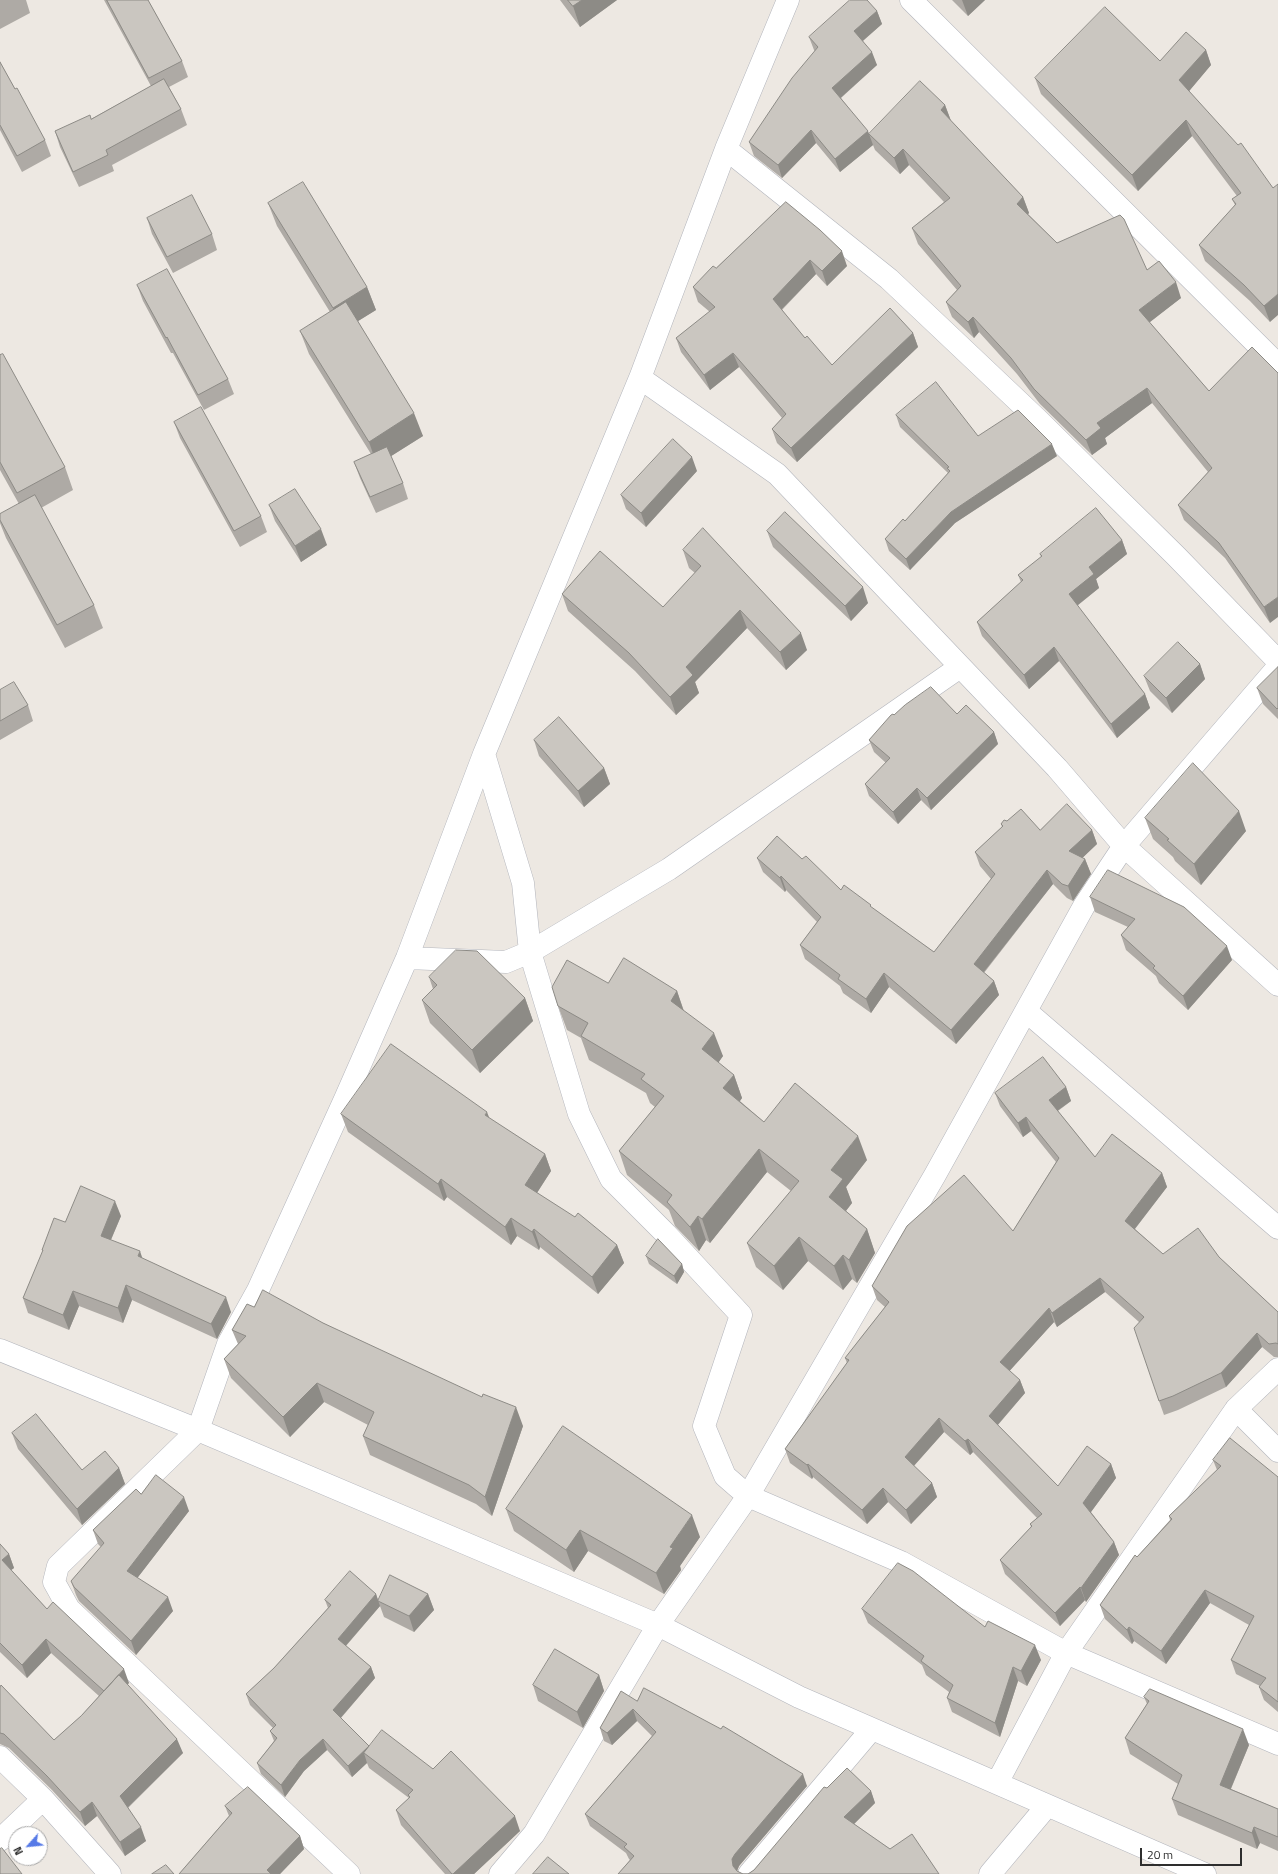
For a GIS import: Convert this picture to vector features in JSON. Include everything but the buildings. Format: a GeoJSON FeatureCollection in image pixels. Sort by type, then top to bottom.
{"type":"FeatureCollection","features":[{"type":"Feature","properties":{"kind":"street"},"geometry":{"type":"LineString","coordinates":[[349,1874],[69,1609],[54,1582],[58,1566],[198,1430],[228,1344],[258,1290],[346,1099],[407,958],[484,754],[640,378],[726,149],[788,0]]}},
{"type":"Feature","properties":{"kind":"street"},"geometry":{"type":"LineString","coordinates":[[911,0],[1278,365]]}},
{"type":"Feature","properties":{"kind":"street"},"geometry":{"type":"LineString","coordinates":[[726,149],[888,279],[1030,413],[1154,534],[1278,661]]}},
{"type":"Feature","properties":{"kind":"street"},"geometry":{"type":"LineString","coordinates":[[640,378],[776,474],[1057,768],[1124,846],[1278,985]]}},
{"type":"Feature","properties":{"kind":"street"},"geometry":{"type":"LineString","coordinates":[[407,958],[506,962],[530,952],[669,869],[960,667]]}},
{"type":"Feature","properties":{"kind":"street"},"geometry":{"type":"LineString","coordinates":[[500,1874],[534,1834],[658,1625],[748,1496],[936,1175],[1084,906],[1124,846],[1278,667]]}},
{"type":"Feature","properties":{"kind":"street"},"geometry":{"type":"LineString","coordinates":[[484,754],[523,883],[530,952],[579,1114],[611,1178],[666,1234],[741,1315],[704,1426],[725,1476],[748,1496],[901,1562],[1066,1653],[1278,1744]]}},
{"type":"Feature","properties":{"kind":"street"},"geometry":{"type":"LineString","coordinates":[[1026,1011],[1278,1228]]}},
{"type":"Feature","properties":{"kind":"street"},"geometry":{"type":"LineString","coordinates":[[0,1350],[198,1430],[658,1625],[799,1697],[1205,1874]]}},
{"type":"Feature","properties":{"kind":"street"},"geometry":{"type":"LineString","coordinates":[[997,1784],[1066,1653],[1236,1409],[1278,1369]]}},
{"type":"Feature","properties":{"kind":"street"},"geometry":{"type":"LineString","coordinates":[[1236,1409],[1278,1451]]}},
{"type":"Feature","properties":{"kind":"street"},"geometry":{"type":"LineString","coordinates":[[750,1874],[872,1730]]}},
{"type":"Feature","properties":{"kind":"street"},"geometry":{"type":"LineString","coordinates":[[0,1757],[44,1799],[110,1874]]}},
{"type":"Feature","properties":{"kind":"street"},"geometry":{"type":"LineString","coordinates":[[0,1840],[44,1799]]}},
{"type":"Feature","properties":{"kind":"street"},"geometry":{"type":"LineString","coordinates":[[990,1874],[1047,1806]]}}]}
